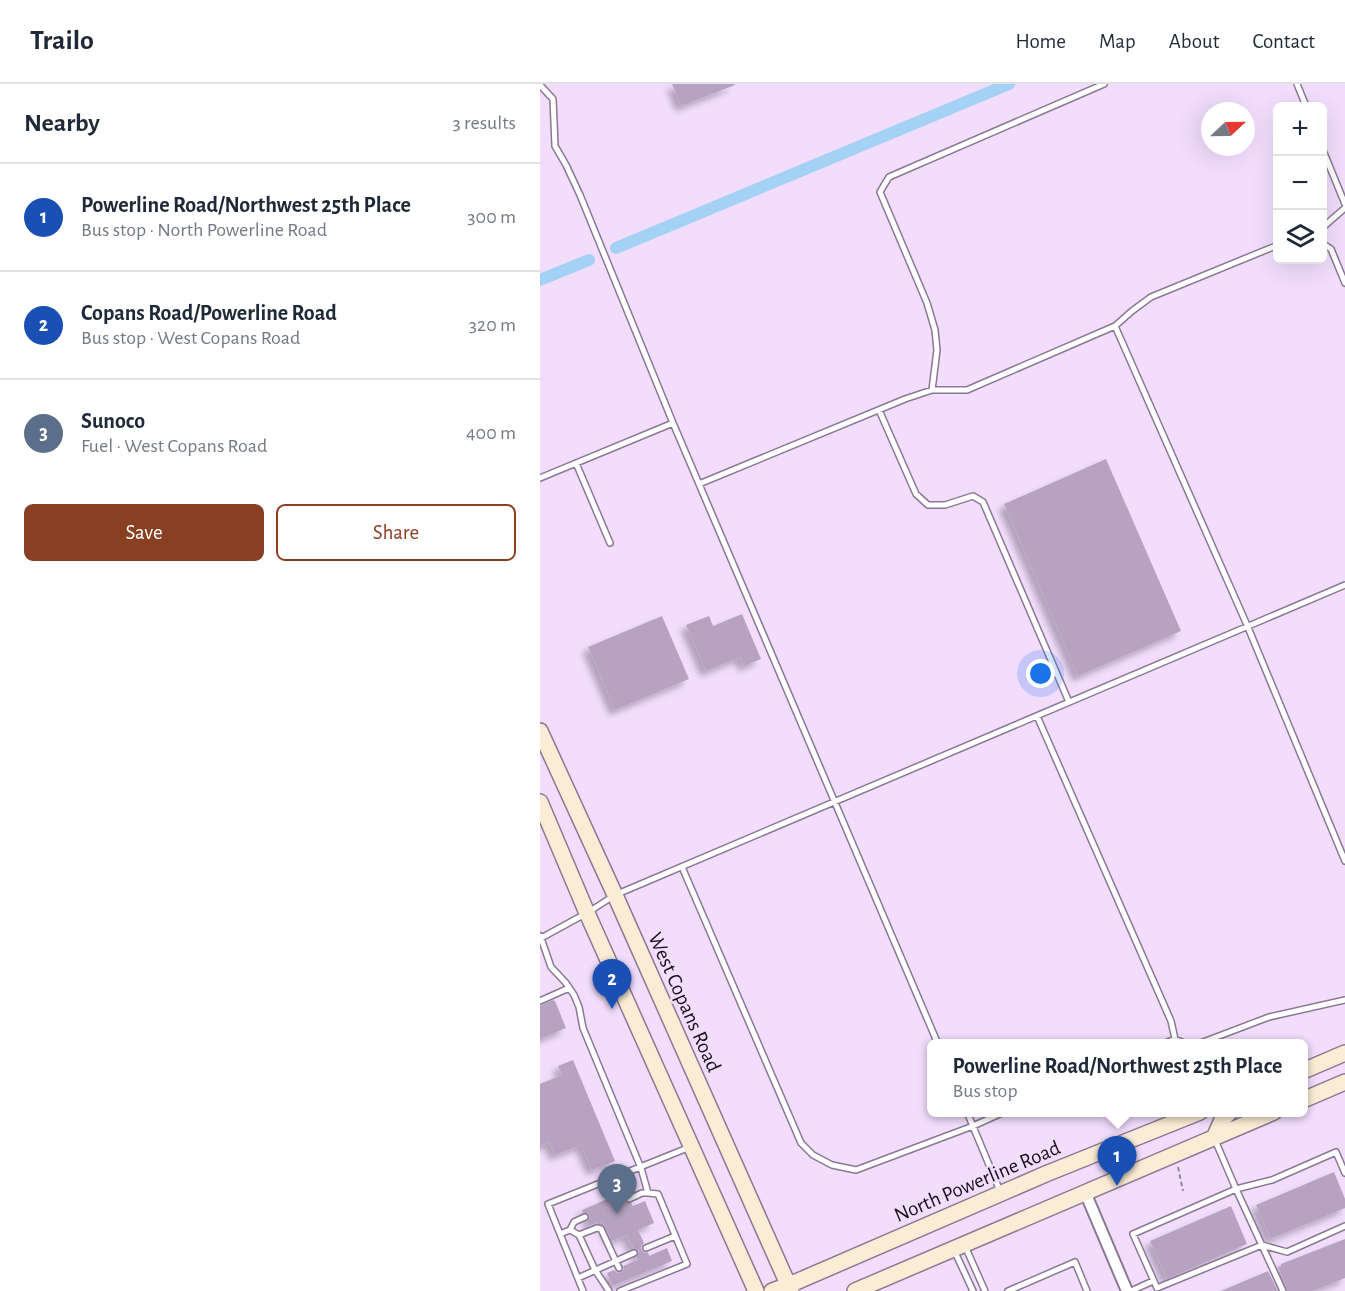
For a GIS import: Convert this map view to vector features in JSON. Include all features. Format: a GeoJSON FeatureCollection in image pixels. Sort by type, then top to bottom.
{"type":"FeatureCollection","features":[{"type":"Feature","properties":{"kind":"main road","name":"West Copans Road"},"geometry":{"type":"LineString","coordinates":[[540,731],[790,1288]]}},
{"type":"Feature","properties":{"kind":"main road"},"geometry":{"type":"LineString","coordinates":[[540,802],[587,913],[756,1291]]}},
{"type":"Feature","properties":{"kind":"main road"},"geometry":{"type":"LineString","coordinates":[[1308,1069],[1345,1053]]}},
{"type":"Feature","properties":{"kind":"main road"},"geometry":{"type":"LineString","coordinates":[[1308,1098],[1344,1085]]}},
{"type":"Feature","properties":{"kind":"main road","name":"North Powerline Road"},"geometry":{"type":"LineString","coordinates":[[772,1291],[790,1288],[1001,1193],[1190,1117]]}},
{"type":"Feature","properties":{"kind":"main road"},"geometry":{"type":"LineString","coordinates":[[1214,1138],[1225,1117]]}},
{"type":"Feature","properties":{"kind":"main road"},"geometry":{"type":"LineString","coordinates":[[855,1291],[1264,1117]]}},
{"type":"Feature","properties":{"kind":"street"},"geometry":{"type":"LineString","coordinates":[[1086,1192],[1129,1291]]}},
{"type":"Feature","properties":{"kind":"lane"},"geometry":{"type":"LineString","coordinates":[[933,390],[937,350],[935,330],[927,303],[880,192],[889,177],[1104,84]]}},
{"type":"Feature","properties":{"kind":"lane"},"geometry":{"type":"LineString","coordinates":[[1296,84],[1304,102]]}},
{"type":"Feature","properties":{"kind":"lane"},"geometry":{"type":"LineString","coordinates":[[540,85],[554,99],[555,146],[580,195],[673,423],[936,1039]]}},
{"type":"Feature","properties":{"kind":"lane"},"geometry":{"type":"LineString","coordinates":[[1326,156],[1345,206],[1327,224]]}},
{"type":"Feature","properties":{"kind":"lane"},"geometry":{"type":"LineString","coordinates":[[699,484],[933,390],[967,390],[1115,326],[1151,297],[1273,246]]}},
{"type":"Feature","properties":{"kind":"lane"},"geometry":{"type":"LineString","coordinates":[[1327,246],[1331,249],[1345,283]]}},
{"type":"Feature","properties":{"kind":"lane"},"geometry":{"type":"LineString","coordinates":[[1115,326],[1247,625],[1345,861]]}},
{"type":"Feature","properties":{"kind":"lane"},"geometry":{"type":"LineString","coordinates":[[879,410],[916,494],[928,505],[945,505],[973,496],[983,502],[1069,702]]}},
{"type":"Feature","properties":{"kind":"lane"},"geometry":{"type":"LineString","coordinates":[[540,478],[673,423]]}},
{"type":"Feature","properties":{"kind":"lane"},"geometry":{"type":"LineString","coordinates":[[576,463],[610,543]]}},
{"type":"Feature","properties":{"kind":"lane"},"geometry":{"type":"LineString","coordinates":[[648,1192],[641,1167],[583,1028],[574,995],[551,967],[540,937],[615,896],[1345,585]]}},
{"type":"Feature","properties":{"kind":"lane"},"geometry":{"type":"LineString","coordinates":[[1038,716],[1171,1021],[1175,1039]]}},
{"type":"Feature","properties":{"kind":"lane"},"geometry":{"type":"LineString","coordinates":[[682,867],[801,1143],[813,1155],[832,1165],[856,1170],[994,1117]]}},
{"type":"Feature","properties":{"kind":"lane"},"geometry":{"type":"LineString","coordinates":[[540,1001],[569,988]]}},
{"type":"Feature","properties":{"kind":"lane"},"geometry":{"type":"LineString","coordinates":[[1211,1039],[1269,1017],[1345,1000]]}},
{"type":"Feature","properties":{"kind":"lane"},"geometry":{"type":"LineString","coordinates":[[969,1117],[1001,1193]]}},
{"type":"Feature","properties":{"kind":"lane"},"geometry":{"type":"LineString","coordinates":[[1214,1138],[1283,1291]]}},
{"type":"Feature","properties":{"kind":"lane"},"geometry":{"type":"LineString","coordinates":[[583,1291],[548,1204],[692,1146]]}},
{"type":"Feature","properties":{"kind":"lane"},"geometry":{"type":"LineString","coordinates":[[1345,1173],[1336,1152],[1272,1180],[1236,1189],[1133,1234],[1157,1288],[1165,1288],[1262,1245],[1287,1252],[1345,1226]]}},
{"type":"Feature","properties":{"kind":"lane"},"geometry":{"type":"LineString","coordinates":[[620,1291],[687,1264],[658,1194],[648,1192],[629,1198]]}},
{"type":"Feature","properties":{"kind":"lane"},"geometry":{"type":"LineString","coordinates":[[561,1234],[570,1230],[574,1222],[585,1217]]}},
{"type":"Feature","properties":{"kind":"lane"},"geometry":{"type":"LineString","coordinates":[[579,1235],[597,1228],[601,1229],[619,1268]]}},
{"type":"Feature","properties":{"kind":"lane"},"geometry":{"type":"LineString","coordinates":[[570,1230],[579,1235],[595,1270],[609,1291]]}},
{"type":"Feature","properties":{"kind":"lane"},"geometry":{"type":"LineString","coordinates":[[646,1248],[675,1236]]}},
{"type":"Feature","properties":{"kind":"lane"},"geometry":{"type":"LineString","coordinates":[[655,1244],[658,1252]]}},
{"type":"Feature","properties":{"kind":"lane"},"geometry":{"type":"LineString","coordinates":[[959,1246],[973,1291]]}},
{"type":"Feature","properties":{"kind":"lane"},"geometry":{"type":"LineString","coordinates":[[959,1246],[985,1291]]}},
{"type":"Feature","properties":{"kind":"lane"},"geometry":{"type":"LineString","coordinates":[[578,1278],[632,1254],[632,1263]]}},
{"type":"Feature","properties":{"kind":"lane"},"geometry":{"type":"LineString","coordinates":[[1008,1291],[1074,1262],[1087,1291]]}},
{"type":"Feature","properties":{"kind":"lane"},"geometry":{"type":"LineString","coordinates":[[663,1264],[667,1272]]}},
{"type":"Feature","properties":{"kind":"lane"},"geometry":{"type":"LineString","coordinates":[[648,1271],[651,1278]]}},
{"type":"Feature","properties":{"kind":"lane"},"geometry":{"type":"LineString","coordinates":[[637,1275],[640,1282]]}},
{"type":"Feature","properties":{"kind":"lane"},"geometry":{"type":"LineString","coordinates":[[624,1281],[627,1288]]}},
{"type":"Feature","properties":{"kind":"lane"},"geometry":{"type":"LineString","coordinates":[[1129,1291],[1153,1281]]}},
{"type":"Feature","properties":{"kind":"path"},"geometry":{"type":"LineString","coordinates":[[1178,1167],[1183,1191]]}},
{"type":"Feature","properties":{"kind":"building"},"geometry":{"type":"Polygon","coordinates":[[[672,84],[735,84],[735,85],[681,106],[672,84]]]}},
{"type":"Feature","properties":{"kind":"building"},"geometry":{"type":"Polygon","coordinates":[[[1106,459],[1181,631],[1078,676],[1004,504],[1106,459]]]}},
{"type":"Feature","properties":{"kind":"building"},"geometry":{"type":"Polygon","coordinates":[[[742,614],[761,659],[744,666],[740,657],[706,671],[686,625],[709,616],[713,626],[742,614]]]}},
{"type":"Feature","properties":{"kind":"building"},"geometry":{"type":"Polygon","coordinates":[[[662,616],[689,679],[615,710],[588,647],[662,616]]]}},
{"type":"Feature","properties":{"kind":"building"},"geometry":{"type":"Polygon","coordinates":[[[553,1000],[566,1028],[540,1039],[540,1006],[553,1000]]]}},
{"type":"Feature","properties":{"kind":"building"},"geometry":{"type":"Polygon","coordinates":[[[573,1060],[615,1161],[592,1170],[581,1145],[555,1155],[549,1142],[540,1146],[540,1084],[562,1075],[558,1066],[573,1060]]]}},
{"type":"Feature","properties":{"kind":"building"},"geometry":{"type":"Polygon","coordinates":[[[1334,1172],[1345,1199],[1345,1208],[1270,1239],[1256,1205],[1334,1172]]]}},
{"type":"Feature","properties":{"kind":"building"},"geometry":{"type":"Polygon","coordinates":[[[626,1191],[624,1199],[626,1203],[631,1203],[633,1206],[645,1201],[654,1223],[638,1230],[644,1243],[642,1250],[645,1253],[648,1252],[649,1256],[667,1248],[672,1261],[612,1286],[607,1273],[614,1270],[618,1273],[622,1272],[623,1266],[638,1260],[636,1257],[639,1252],[633,1248],[627,1235],[612,1241],[601,1221],[589,1226],[587,1221],[590,1216],[582,1210],[626,1191]]]}},
{"type":"Feature","properties":{"kind":"building"},"geometry":{"type":"Polygon","coordinates":[[[1231,1206],[1247,1244],[1167,1279],[1150,1241],[1231,1206]]]}},
{"type":"Feature","properties":{"kind":"building"},"geometry":{"type":"Polygon","coordinates":[[[1345,1239],[1345,1278],[1313,1291],[1288,1291],[1278,1267],[1281,1264],[1345,1239]]]}},
{"type":"Feature","properties":{"kind":"building"},"geometry":{"type":"Polygon","coordinates":[[[1268,1271],[1278,1291],[1221,1291],[1268,1271]]]}},
{"type":"Feature","properties":{"kind":"waterway"},"geometry":{"type":"LineString","coordinates":[[616,248],[1009,84]]}},
{"type":"Feature","properties":{"kind":"waterway"},"geometry":{"type":"LineString","coordinates":[[540,280],[589,260]]}},
{"type":"Feature","properties":{"kind":"place","name":"Copans Road/Powerline Road"},"geometry":{"type":"Point","coordinates":[612,1009]}},
{"type":"Feature","properties":{"kind":"place","name":"Powerline Road/Northwest 25th Place"},"geometry":{"type":"Point","coordinates":[1117,1186]}},
{"type":"Feature","properties":{"kind":"place","name":"Sunoco"},"geometry":{"type":"Point","coordinates":[617,1214]}}]}
